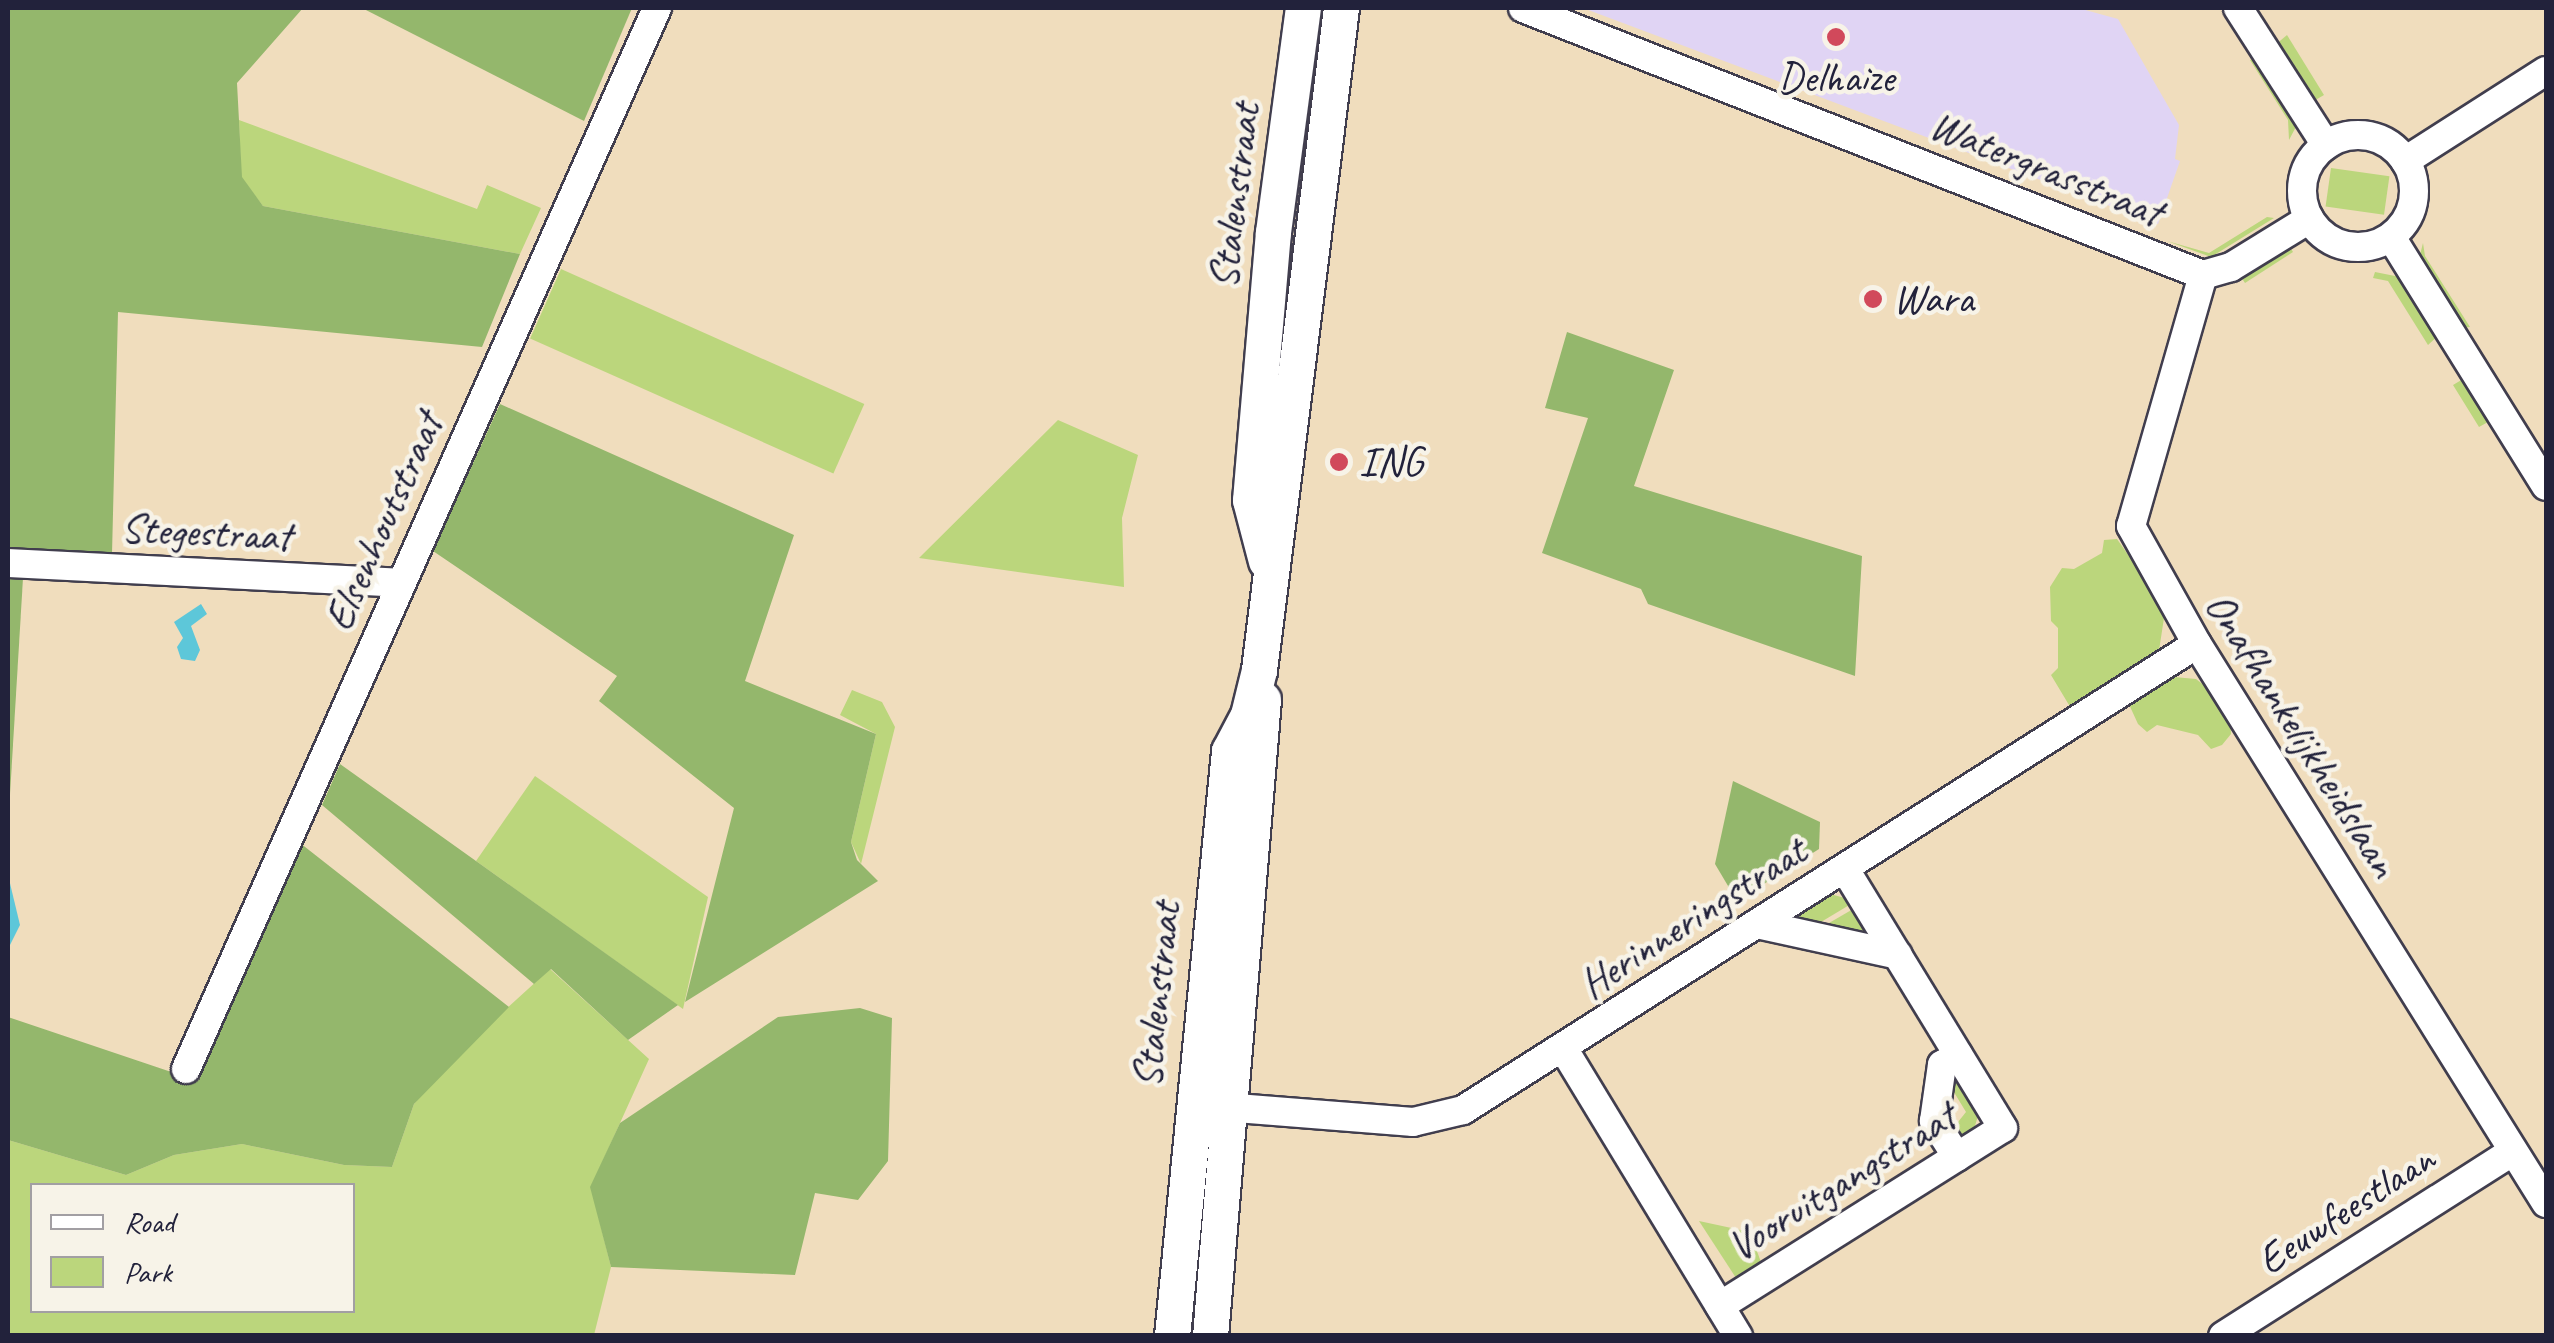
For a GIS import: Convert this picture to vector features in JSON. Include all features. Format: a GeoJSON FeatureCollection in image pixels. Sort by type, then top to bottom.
{"type":"FeatureCollection","features":[{"type":"Feature","properties":{"kind":"street","name":"Elsenhoutstraat"},"geometry":{"type":"LineString","coordinates":[[186,1068],[657,8]]}},
{"type":"Feature","properties":{"kind":"street","name":"Stalenstraat"},"geometry":{"type":"LineString","coordinates":[[1268,572],[1250,500],[1273,232],[1303,8]]}},
{"type":"Feature","properties":{"kind":"street","name":"Stalenstraat"},"geometry":{"type":"LineString","coordinates":[[1172,1336],[1204,962],[1229,751],[1248,715],[1259,670],[1268,572],[1341,8]]}},
{"type":"Feature","properties":{"kind":"street","name":"Watergrasstraat"},"geometry":{"type":"LineString","coordinates":[[1524,8],[2203,275]]}},
{"type":"Feature","properties":{"kind":"street"},"geometry":{"type":"LineString","coordinates":[[2238,8],[2326,146]]}},
{"type":"Feature","properties":{"kind":"street"},"geometry":{"type":"LineString","coordinates":[[2406,160],[2546,71]]}},
{"type":"Feature","properties":{"kind":"street"},"geometry":{"type":"LineString","coordinates":[[2369,136],[2406,160],[2414,202],[2391,237],[2346,246],[2309,219],[2306,171],[2326,146],[2369,136]]}},
{"type":"Feature","properties":{"kind":"street"},"geometry":{"type":"LineString","coordinates":[[2203,275],[2231,267],[2309,219]]}},
{"type":"Feature","properties":{"kind":"street"},"geometry":{"type":"LineString","coordinates":[[1273,232],[1312,236]]}},
{"type":"Feature","properties":{"kind":"street"},"geometry":{"type":"LineString","coordinates":[[2391,237],[2546,486]]}},
{"type":"Feature","properties":{"kind":"street","name":"Onafhankelijkheidslaan"},"geometry":{"type":"LineString","coordinates":[[2203,275],[2132,526],[2197,644],[2546,1204]]}},
{"type":"Feature","properties":{"kind":"street","name":"Stegestraat"},"geometry":{"type":"LineString","coordinates":[[8,563],[400,583]]}},
{"type":"Feature","properties":{"kind":"street","name":"Herinneringstraat"},"geometry":{"type":"LineString","coordinates":[[1191,1106],[1413,1122],[1464,1110],[2197,644]]}},
{"type":"Feature","properties":{"kind":"street","name":"Stalenstraat"},"geometry":{"type":"LineString","coordinates":[[1210,1336],[1263,698],[1259,670]]}},
{"type":"Feature","properties":{"kind":"street","name":"Vooruitgangstraat"},"geometry":{"type":"LineString","coordinates":[[1720,1306],[2003,1128],[1844,869]]}},
{"type":"Feature","properties":{"kind":"street"},"geometry":{"type":"LineString","coordinates":[[1757,924],[1898,956]]}},
{"type":"Feature","properties":{"kind":"street"},"geometry":{"type":"LineString","coordinates":[[1204,962],[1242,964]]}},
{"type":"Feature","properties":{"kind":"street","name":"Vooruitgangstraat"},"geometry":{"type":"LineString","coordinates":[[1563,1048],[1738,1336]]}},
{"type":"Feature","properties":{"kind":"street"},"geometry":{"type":"LineString","coordinates":[[1956,1157],[1934,1120],[1942,1065],[1958,1055]]}},
{"type":"Feature","properties":{"kind":"street","name":"Eeuwfeestlaan"},"geometry":{"type":"LineString","coordinates":[[2223,1336],[2512,1151]]}},
{"type":"Feature","properties":{"kind":"shaded area"},"geometry":{"type":"Polygon","coordinates":[[[1583,8],[2078,8],[2118,19],[2179,125],[2175,159],[2180,161],[2158,224],[1583,8]]]}},
{"type":"Feature","properties":{"kind":"green space"},"geometry":{"type":"Polygon","coordinates":[[[8,8],[303,8],[237,83],[242,177],[263,206],[520,254],[482,347],[118,312],[112,554],[8,550],[8,8]]]}},
{"type":"Feature","properties":{"kind":"green space"},"geometry":{"type":"Polygon","coordinates":[[[362,8],[632,8],[584,121],[362,8]]]}},
{"type":"Feature","properties":{"kind":"green space"},"geometry":{"type":"Polygon","coordinates":[[[2287,35],[2324,95],[2312,102],[2274,46],[2287,35]]]}},
{"type":"Feature","properties":{"kind":"green space"},"geometry":{"type":"Polygon","coordinates":[[[2256,58],[2299,121],[2289,140],[2288,120],[2250,60],[2256,58]]]}},
{"type":"Feature","properties":{"kind":"green space"},"geometry":{"type":"Polygon","coordinates":[[[239,120],[477,209],[487,185],[541,208],[520,254],[263,206],[241,177],[239,120]]]}},
{"type":"Feature","properties":{"kind":"green space"},"geometry":{"type":"Polygon","coordinates":[[[2331,168],[2389,176],[2384,215],[2326,207],[2331,168]]]}},
{"type":"Feature","properties":{"kind":"green space"},"geometry":{"type":"Polygon","coordinates":[[[2267,217],[2274,218],[2211,257],[2167,241],[2209,253],[2267,217]]]}},
{"type":"Feature","properties":{"kind":"green space"},"geometry":{"type":"Polygon","coordinates":[[[2287,242],[2293,252],[2245,283],[2241,277],[2287,242]]]}},
{"type":"Feature","properties":{"kind":"green space"},"geometry":{"type":"Polygon","coordinates":[[[2423,243],[2425,256],[2470,327],[2461,328],[2419,259],[2423,243]]]}},
{"type":"Feature","properties":{"kind":"green space"},"geometry":{"type":"Polygon","coordinates":[[[561,269],[864,404],[833,473],[530,338],[561,269]]]}},
{"type":"Feature","properties":{"kind":"green space"},"geometry":{"type":"Polygon","coordinates":[[[2401,271],[2440,334],[2428,345],[2388,281],[2373,278],[2375,272],[2395,276],[2401,271]]]}},
{"type":"Feature","properties":{"kind":"green space"},"geometry":{"type":"Polygon","coordinates":[[[1567,332],[1674,370],[1634,486],[1862,556],[1855,676],[1648,604],[1641,589],[1542,553],[1588,418],[1545,408],[1567,332]]]}},
{"type":"Feature","properties":{"kind":"green space"},"geometry":{"type":"Polygon","coordinates":[[[2463,379],[2474,386],[2472,397],[2488,422],[2479,427],[2453,385],[2463,379]]]}},
{"type":"Feature","properties":{"kind":"green space"},"geometry":{"type":"Polygon","coordinates":[[[500,404],[794,535],[745,681],[876,734],[851,842],[857,860],[878,881],[685,1002],[734,808],[599,701],[617,676],[433,551],[500,404]]]}},
{"type":"Feature","properties":{"kind":"green space"},"geometry":{"type":"Polygon","coordinates":[[[1058,420],[1138,455],[1122,518],[1124,587],[919,558],[1058,420]]]}},
{"type":"Feature","properties":{"kind":"green space"},"geometry":{"type":"Polygon","coordinates":[[[2117,539],[2157,596],[2164,618],[2158,657],[2082,707],[2069,705],[2051,675],[2058,668],[2058,628],[2051,621],[2050,587],[2062,568],[2074,569],[2102,553],[2104,540],[2117,539]]]}},
{"type":"Feature","properties":{"kind":"green space"},"geometry":{"type":"Polygon","coordinates":[[[8,576],[23,578],[8,828],[8,576]]]}},
{"type":"Feature","properties":{"kind":"green space"},"geometry":{"type":"Polygon","coordinates":[[[2163,676],[2196,679],[2210,690],[2230,717],[2231,734],[2222,745],[2211,749],[2198,735],[2157,725],[2147,732],[2138,724],[2127,700],[2163,676]]]}},
{"type":"Feature","properties":{"kind":"green space"},"geometry":{"type":"Polygon","coordinates":[[[852,690],[882,702],[895,727],[861,864],[851,842],[876,734],[840,715],[852,690]]]}},
{"type":"Feature","properties":{"kind":"green space"},"geometry":{"type":"Polygon","coordinates":[[[340,764],[678,1005],[628,1040],[551,969],[534,984],[322,805],[340,764]]]}},
{"type":"Feature","properties":{"kind":"green space"},"geometry":{"type":"Polygon","coordinates":[[[535,776],[708,897],[683,1009],[476,861],[535,776]]]}},
{"type":"Feature","properties":{"kind":"green space"},"geometry":{"type":"Polygon","coordinates":[[[1733,781],[1820,822],[1819,849],[1737,901],[1715,864],[1733,781]]]}},
{"type":"Feature","properties":{"kind":"green space"},"geometry":{"type":"Polygon","coordinates":[[[300,843],[509,1007],[414,1104],[392,1167],[344,1165],[242,1144],[174,1155],[126,1175],[8,1140],[8,1017],[198,1081],[300,843]]]}},
{"type":"Feature","properties":{"kind":"green space"},"geometry":{"type":"Polygon","coordinates":[[[1819,891],[1856,901],[1816,925],[1774,920],[1819,891]]]}},
{"type":"Feature","properties":{"kind":"green space"},"geometry":{"type":"Polygon","coordinates":[[[1860,905],[1887,947],[1817,930],[1860,905]]]}},
{"type":"Feature","properties":{"kind":"green space"},"geometry":{"type":"Polygon","coordinates":[[[550,969],[649,1059],[591,1187],[611,1267],[594,1335],[8,1335],[8,1140],[126,1175],[174,1155],[242,1144],[344,1165],[392,1167],[414,1104],[448,1062],[550,969]]]}},
{"type":"Feature","properties":{"kind":"green space"},"geometry":{"type":"Polygon","coordinates":[[[860,1008],[892,1018],[888,1161],[858,1200],[815,1193],[795,1275],[611,1267],[590,1187],[620,1123],[778,1017],[860,1008]]]}},
{"type":"Feature","properties":{"kind":"green space"},"geometry":{"type":"Polygon","coordinates":[[[1953,1067],[1982,1102],[1970,1143],[1950,1132],[1966,1112],[1946,1079],[1953,1067]]]}},
{"type":"Feature","properties":{"kind":"green space"},"geometry":{"type":"Polygon","coordinates":[[[1699,1221],[1750,1232],[1762,1265],[1738,1281],[1699,1221]]]}},
{"type":"Feature","properties":{"kind":"water"},"geometry":{"type":"Polygon","coordinates":[[[201,604],[207,614],[191,626],[200,650],[195,661],[181,659],[177,647],[183,638],[174,622],[201,604]]]}},
{"type":"Feature","properties":{"kind":"water"},"geometry":{"type":"Polygon","coordinates":[[[8,875],[20,925],[8,949],[8,875]]]}},
{"type":"Feature","properties":{"kind":"place","name":"Delhaize"},"geometry":{"type":"Point","coordinates":[1836,37]}},
{"type":"Feature","properties":{"kind":"place","name":"Wara"},"geometry":{"type":"Point","coordinates":[1873,299]}},
{"type":"Feature","properties":{"kind":"place","name":"ING"},"geometry":{"type":"Point","coordinates":[1339,462]}}]}
